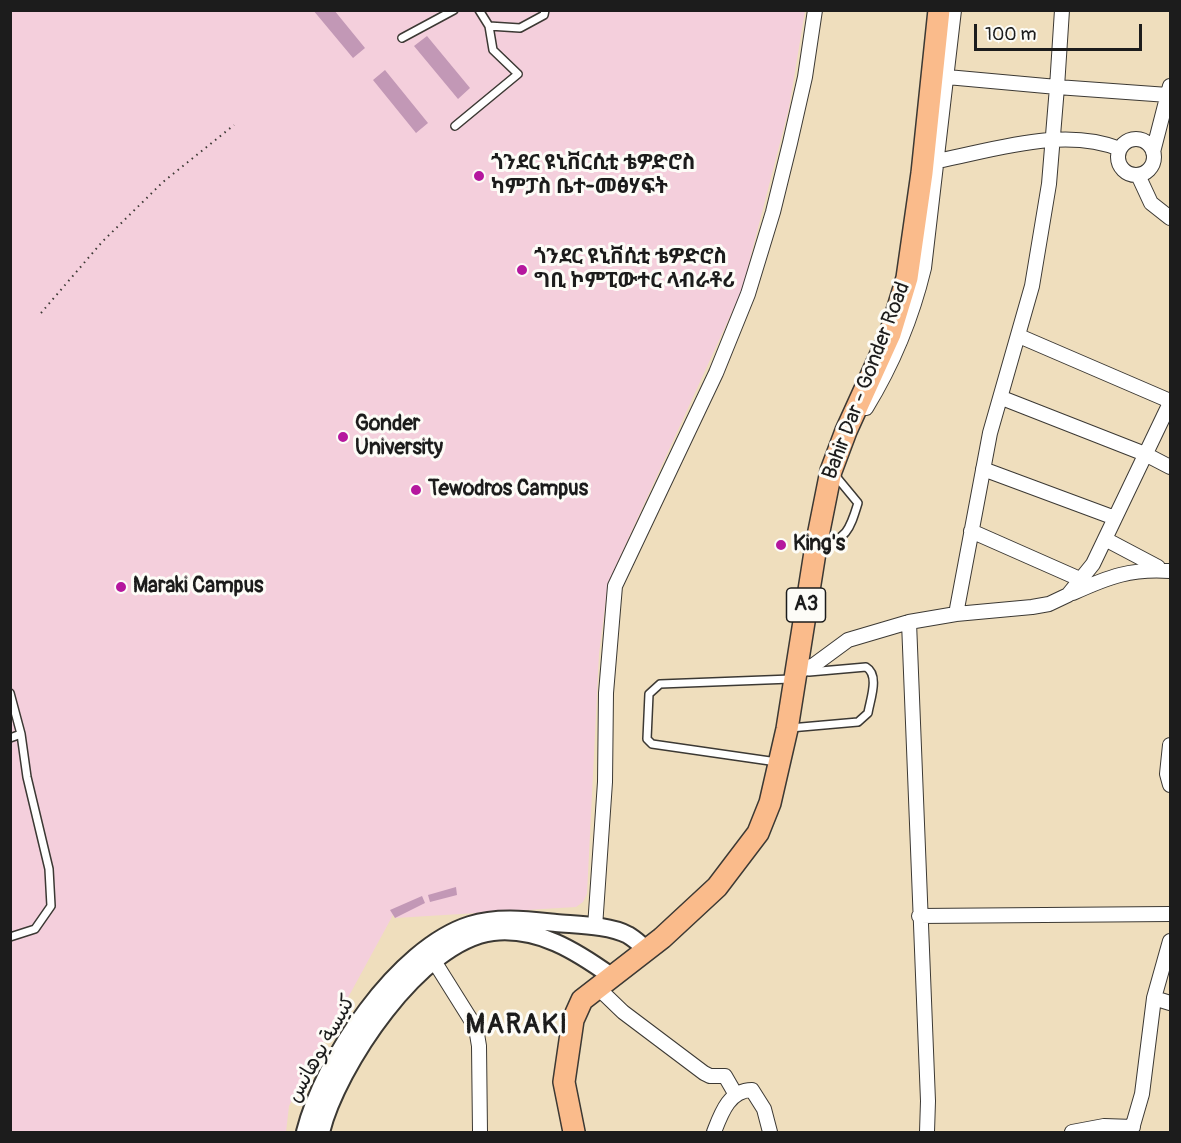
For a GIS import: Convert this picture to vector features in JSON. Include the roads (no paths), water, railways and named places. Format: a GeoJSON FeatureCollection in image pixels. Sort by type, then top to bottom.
{"type":"FeatureCollection","features":[{"type":"Feature","properties":{"kind":"highway","name":"Bahir Dar - Gonder Road"},"geometry":{"type":"LineString","coordinates":[[573,1132],[564,1082],[573,1020],[582,999],[646,950],[717,887],[758,833],[770,803],[787,729],[816,546],[831,471],[846,431],[890,334],[907,278],[920,185],[939,10]]}},
{"type":"Feature","properties":{"kind":"street"},"geometry":{"type":"LineString","coordinates":[[602,929],[606,693],[615,586],[716,373],[748,294],[773,212],[790,143],[805,77],[815,10]]}},
{"type":"Feature","properties":{"kind":"street"},"geometry":{"type":"LineString","coordinates":[[846,431],[862,413],[890,366],[918,296],[926,258],[954,10]]}},
{"type":"Feature","properties":{"kind":"street"},"geometry":{"type":"LineString","coordinates":[[956,614],[983,469],[1032,286],[1054,140],[1062,10]]}},
{"type":"Feature","properties":{"kind":"street"},"geometry":{"type":"LineString","coordinates":[[947,77],[1056,87],[1169,90],[1153,152],[1154,158],[1149,169],[1138,175],[1132,174],[1122,168],[1118,156],[1120,149],[1128,141],[1146,142],[1153,152]]}},
{"type":"Feature","properties":{"kind":"street"},"geometry":{"type":"LineString","coordinates":[[937,160],[1054,140],[1097,143],[1120,149]]}},
{"type":"Feature","properties":{"kind":"street"},"geometry":{"type":"LineString","coordinates":[[1138,175],[1151,203],[1170,218]]}},
{"type":"Feature","properties":{"kind":"street"},"geometry":{"type":"LineString","coordinates":[[1019,336],[1170,402],[1105,539],[1082,580],[1068,595]]}},
{"type":"Feature","properties":{"kind":"street"},"geometry":{"type":"LineString","coordinates":[[1002,398],[1145,454],[1170,467]]}},
{"type":"Feature","properties":{"kind":"street"},"geometry":{"type":"LineString","coordinates":[[983,469],[1115,518]]}},
{"type":"Feature","properties":{"kind":"street"},"geometry":{"type":"LineString","coordinates":[[971,531],[1082,580]]}},
{"type":"Feature","properties":{"kind":"street"},"geometry":{"type":"LineString","coordinates":[[1105,539],[1168,571]]}},
{"type":"Feature","properties":{"kind":"street"},"geometry":{"type":"LineString","coordinates":[[794,676],[848,640],[909,622],[956,614],[1032,607],[1060,600],[1098,582],[1142,569],[1168,571]]}},
{"type":"Feature","properties":{"kind":"street"},"geometry":{"type":"LineString","coordinates":[[909,622],[928,1101],[927,1132]]}},
{"type":"Feature","properties":{"kind":"street"},"geometry":{"type":"LineString","coordinates":[[1170,745],[1167,774],[1170,785]]}},
{"type":"Feature","properties":{"kind":"street"},"geometry":{"type":"LineString","coordinates":[[919,916],[1170,914]]}},
{"type":"Feature","properties":{"kind":"street","name":"كنيسة يوهانس"},"geometry":{"type":"LineString","coordinates":[[305,1132],[326,1080],[427,945],[468,925],[490,926],[520,920],[602,929],[628,935],[646,950]]}},
{"type":"Feature","properties":{"kind":"street"},"geometry":{"type":"LineString","coordinates":[[321,1132],[336,1094],[376,1012],[434,961],[462,941],[490,926],[544,938],[578,953],[603,981],[623,1012],[704,1073],[728,1078],[736,1095]]}},
{"type":"Feature","properties":{"kind":"street"},"geometry":{"type":"LineString","coordinates":[[1072,1132],[1104,1126],[1132,1130],[1142,1095],[1154,998],[1170,941]]}},
{"type":"Feature","properties":{"kind":"street"},"geometry":{"type":"LineString","coordinates":[[434,961],[476,1028],[479,1046],[480,1132]]}},
{"type":"Feature","properties":{"kind":"street"},"geometry":{"type":"LineString","coordinates":[[1154,998],[1170,1003]]}},
{"type":"Feature","properties":{"kind":"street"},"geometry":{"type":"LineString","coordinates":[[714,1132],[722,1112],[736,1095],[744,1090],[752,1090],[757,1094],[770,1132]]}},
{"type":"Feature","properties":{"kind":"lane"},"geometry":{"type":"LineString","coordinates":[[402,38],[454,10]]}},
{"type":"Feature","properties":{"kind":"lane"},"geometry":{"type":"LineString","coordinates":[[454,126],[518,74],[493,50],[489,26],[479,10]]}},
{"type":"Feature","properties":{"kind":"lane"},"geometry":{"type":"LineString","coordinates":[[489,26],[520,28],[544,15],[545,10]]}},
{"type":"Feature","properties":{"kind":"lane"},"geometry":{"type":"LineString","coordinates":[[816,546],[832,543],[844,535],[851,527],[858,503],[831,471]]}},
{"type":"Feature","properties":{"kind":"lane"},"geometry":{"type":"LineString","coordinates":[[780,762],[652,744],[647,739],[649,694],[660,684],[794,676],[866,667],[871,670],[874,677],[868,713],[858,722],[787,729]]}},
{"type":"Feature","properties":{"kind":"lane"},"geometry":{"type":"LineString","coordinates":[[10,693],[21,734],[25,768],[49,869],[51,906],[35,929],[10,937]]}},
{"type":"Feature","properties":{"kind":"lane"},"geometry":{"type":"LineString","coordinates":[[10,738],[21,734]]}},
{"type":"Feature","properties":{"kind":"place","name":"ጎንደር ዩኒቨርሲቲ ቴዎድሮስ ካምፓስ ቤተ-መፅሃፍት"},"geometry":{"type":"Point","coordinates":[479,176]}},
{"type":"Feature","properties":{"kind":"place","name":"ጎንደር ዩኒቨሲቲ ቴዎድሮስ ግቢ ኮምፒውተር ላብራቶሪ"},"geometry":{"type":"Point","coordinates":[522,270]}},
{"type":"Feature","properties":{"kind":"place","name":"Gonder University"},"geometry":{"type":"Point","coordinates":[343,437]}},
{"type":"Feature","properties":{"kind":"place","name":"Tewodros Campus"},"geometry":{"type":"Point","coordinates":[416,490]}},
{"type":"Feature","properties":{"kind":"place","name":"King's"},"geometry":{"type":"Point","coordinates":[781,545]}},
{"type":"Feature","properties":{"kind":"place","name":"Maraki Campus"},"geometry":{"type":"Point","coordinates":[121,587]}},
{"type":"Feature","properties":{"kind":"district","name":"MARAKI"},"geometry":{"type":"Point","coordinates":[517,1026]}}]}
